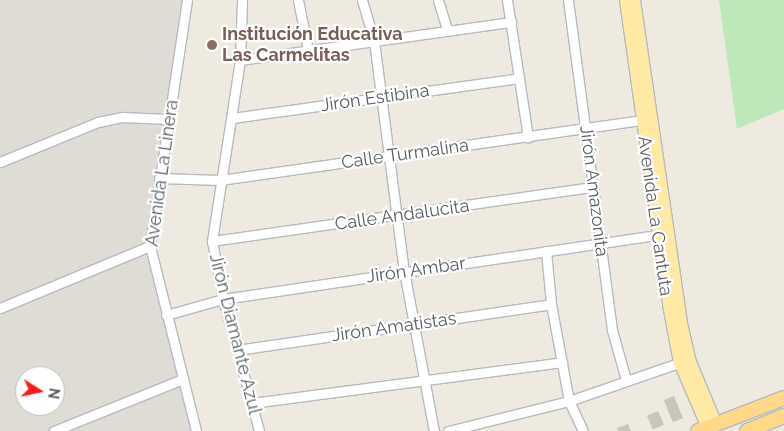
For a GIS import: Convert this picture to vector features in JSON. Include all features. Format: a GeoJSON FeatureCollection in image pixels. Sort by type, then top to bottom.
{"type":"FeatureCollection","features":[{"type":"Feature","properties":{"kind":"highway"},"geometry":{"type":"LineString","coordinates":[[707,427],[784,398]]}},
{"type":"Feature","properties":{"kind":"highway"},"geometry":{"type":"LineString","coordinates":[[747,431],[784,416]]}},
{"type":"Feature","properties":{"kind":"main road","name":"Avenida La Cantuta"},"geometry":{"type":"LineString","coordinates":[[625,0],[684,361],[707,427]]}},
{"type":"Feature","properties":{"kind":"main road","name":"Avenida La Cantuta"},"geometry":{"type":"LineString","coordinates":[[634,0],[646,120]]}},
{"type":"Feature","properties":{"kind":"street","name":"Avenida La Linera"},"geometry":{"type":"LineString","coordinates":[[187,0],[150,246],[196,431]]}},
{"type":"Feature","properties":{"kind":"street","name":"Jirón Diamante Azul"},"geometry":{"type":"LineString","coordinates":[[242,0],[240,60],[212,241],[223,299],[259,431]]}},
{"type":"Feature","properties":{"kind":"street"},"geometry":{"type":"LineString","coordinates":[[298,0],[308,50]]}},
{"type":"Feature","properties":{"kind":"street"},"geometry":{"type":"LineString","coordinates":[[362,0],[374,41],[404,272],[434,431]]}},
{"type":"Feature","properties":{"kind":"street"},"geometry":{"type":"LineString","coordinates":[[438,0],[447,30]]}},
{"type":"Feature","properties":{"kind":"street"},"geometry":{"type":"LineString","coordinates":[[507,0],[528,137]]}},
{"type":"Feature","properties":{"kind":"street","name":"Jirón Amazonita"},"geometry":{"type":"LineString","coordinates":[[568,0],[612,330],[626,380]]}},
{"type":"Feature","properties":{"kind":"street"},"geometry":{"type":"LineString","coordinates":[[240,60],[511,22]]}},
{"type":"Feature","properties":{"kind":"street","name":"Jirón Estibina"},"geometry":{"type":"LineString","coordinates":[[232,118],[519,78]]}},
{"type":"Feature","properties":{"kind":"street"},"geometry":{"type":"LineString","coordinates":[[0,162],[98,122],[122,117],[168,119]]}},
{"type":"Feature","properties":{"kind":"street","name":"Calle Turmalina"},"geometry":{"type":"LineString","coordinates":[[159,178],[220,180],[646,120]]}},
{"type":"Feature","properties":{"kind":"street","name":"Calle Andalucita"},"geometry":{"type":"LineString","coordinates":[[212,241],[593,187]]}},
{"type":"Feature","properties":{"kind":"street","name":"Jirón Ambar"},"geometry":{"type":"LineString","coordinates":[[166,315],[223,299],[663,234]]}},
{"type":"Feature","properties":{"kind":"street"},"geometry":{"type":"LineString","coordinates":[[0,308],[150,246]]}},
{"type":"Feature","properties":{"kind":"street"},"geometry":{"type":"LineString","coordinates":[[546,251],[551,304],[569,402],[582,431]]}},
{"type":"Feature","properties":{"kind":"street","name":"Jirón Amatistas"},"geometry":{"type":"LineString","coordinates":[[237,350],[551,304]]}},
{"type":"Feature","properties":{"kind":"street"},"geometry":{"type":"LineString","coordinates":[[448,431],[569,402],[626,380],[684,361]]}},
{"type":"Feature","properties":{"kind":"street"},"geometry":{"type":"LineString","coordinates":[[252,403],[562,362]]}},
{"type":"Feature","properties":{"kind":"street"},"geometry":{"type":"LineString","coordinates":[[54,431],[183,379]]}},
{"type":"Feature","properties":{"kind":"shaded area"},"geometry":{"type":"Polygon","coordinates":[[[0,0],[184,0],[147,236],[148,254],[193,431],[0,431],[0,0]]]}},
{"type":"Feature","properties":{"kind":"green space"},"geometry":{"type":"Polygon","coordinates":[[[719,0],[784,0],[784,109],[737,129],[719,0]]]}},
{"type":"Feature","properties":{"kind":"building"},"geometry":{"type":"Polygon","coordinates":[[[674,396],[683,418],[673,422],[664,400],[674,396]]]}},
{"type":"Feature","properties":{"kind":"building"},"geometry":{"type":"Polygon","coordinates":[[[658,411],[664,425],[653,429],[647,416],[658,411]]]}},
{"type":"Feature","properties":{"kind":"building"},"geometry":{"type":"Polygon","coordinates":[[[628,424],[631,431],[618,431],[617,428],[628,424]]]}},
{"type":"Feature","properties":{"kind":"place","name":"Institución Educativa Las Carmelitas"},"geometry":{"type":"Point","coordinates":[212,45]}}]}
